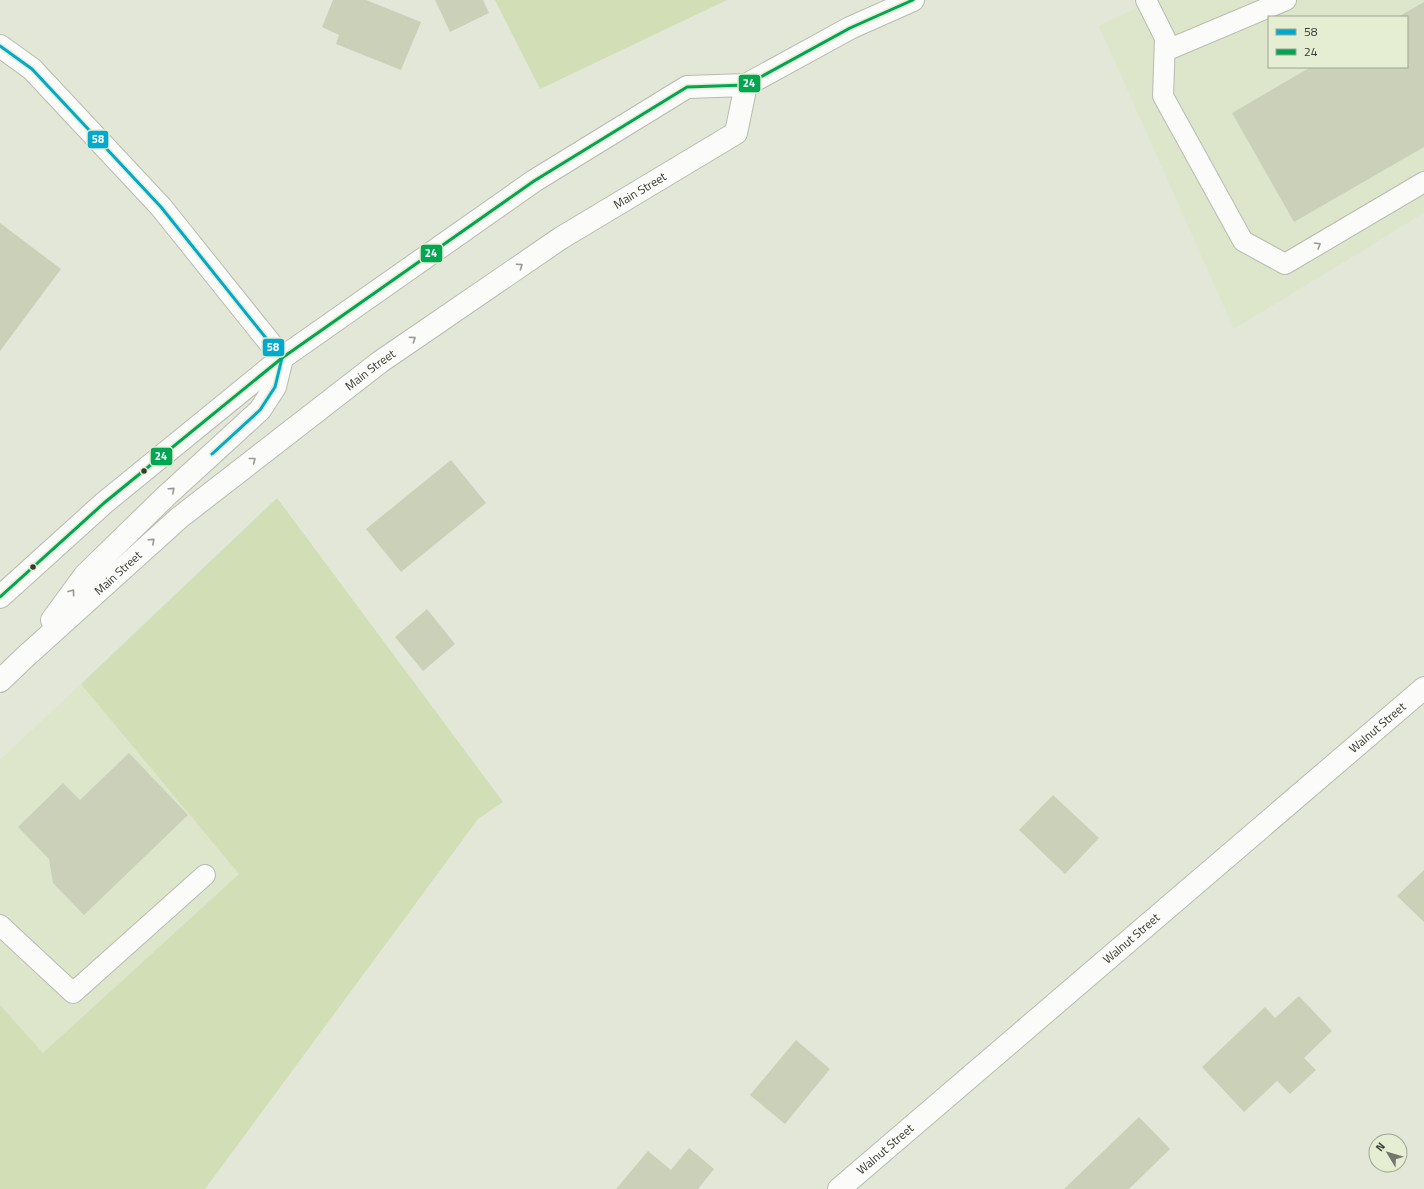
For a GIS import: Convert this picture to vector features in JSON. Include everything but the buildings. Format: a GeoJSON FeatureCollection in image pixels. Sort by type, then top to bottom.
{"type":"FeatureCollection","features":[{"type":"Feature","properties":{"kind":"main road"},"geometry":{"type":"LineString","coordinates":[[0,597],[104,503],[282,358],[534,180],[687,87],[746,85],[850,28],[913,0]]}},
{"type":"Feature","properties":{"kind":"main road"},"geometry":{"type":"LineString","coordinates":[[0,46],[32,69],[161,207],[282,358]]}},
{"type":"Feature","properties":{"kind":"main road","name":"Main Street"},"geometry":{"type":"LineString","coordinates":[[0,682],[24,658],[178,518],[380,362],[561,238],[736,133],[746,85]]}},
{"type":"Feature","properties":{"kind":"main road"},"geometry":{"type":"LineString","coordinates":[[24,658],[85,575],[165,497],[260,410],[275,387],[282,358]]}},
{"type":"Feature","properties":{"kind":"main road","name":"Walnut Street"},"geometry":{"type":"LineString","coordinates":[[839,1189],[1424,688]]}},
{"type":"Feature","properties":{"kind":"lane"},"geometry":{"type":"LineString","coordinates":[[1146,0],[1165,38],[1163,96],[1243,241],[1284,264],[1424,182]]}},
{"type":"Feature","properties":{"kind":"lane"},"geometry":{"type":"LineString","coordinates":[[1165,51],[1286,0]]}},
{"type":"Feature","properties":{"kind":"lane"},"geometry":{"type":"LineString","coordinates":[[0,925],[72,993],[205,875]]}},
{"type":"Feature","properties":{"kind":"shaded area"},"geometry":{"type":"Polygon","coordinates":[[[495,0],[727,0],[540,89],[495,0]]]}},
{"type":"Feature","properties":{"kind":"shaded area"},"geometry":{"type":"Polygon","coordinates":[[[1153,0],[1424,0],[1424,213],[1234,329],[1099,26],[1153,0]]]}},
{"type":"Feature","properties":{"kind":"shaded area"},"geometry":{"type":"Polygon","coordinates":[[[277,498],[503,802],[478,819],[205,1189],[0,1189],[0,1005],[43,1053],[239,874],[81,684],[277,498]]]}},
{"type":"Feature","properties":{"kind":"shaded area"},"geometry":{"type":"Polygon","coordinates":[[[81,684],[239,874],[43,1053],[0,1005],[0,760],[81,684]]]}},
{"type":"Feature","properties":{"kind":"transit line","name":"24"},"geometry":{"type":"LineString","coordinates":[[0,597],[104,503],[282,358],[534,181],[687,87],[746,85],[850,28],[913,0]]}},
{"type":"Feature","properties":{"kind":"transit line","name":"58"},"geometry":{"type":"LineString","coordinates":[[0,46],[32,69],[161,207],[282,358],[275,387],[260,410],[212,454]]}}]}
